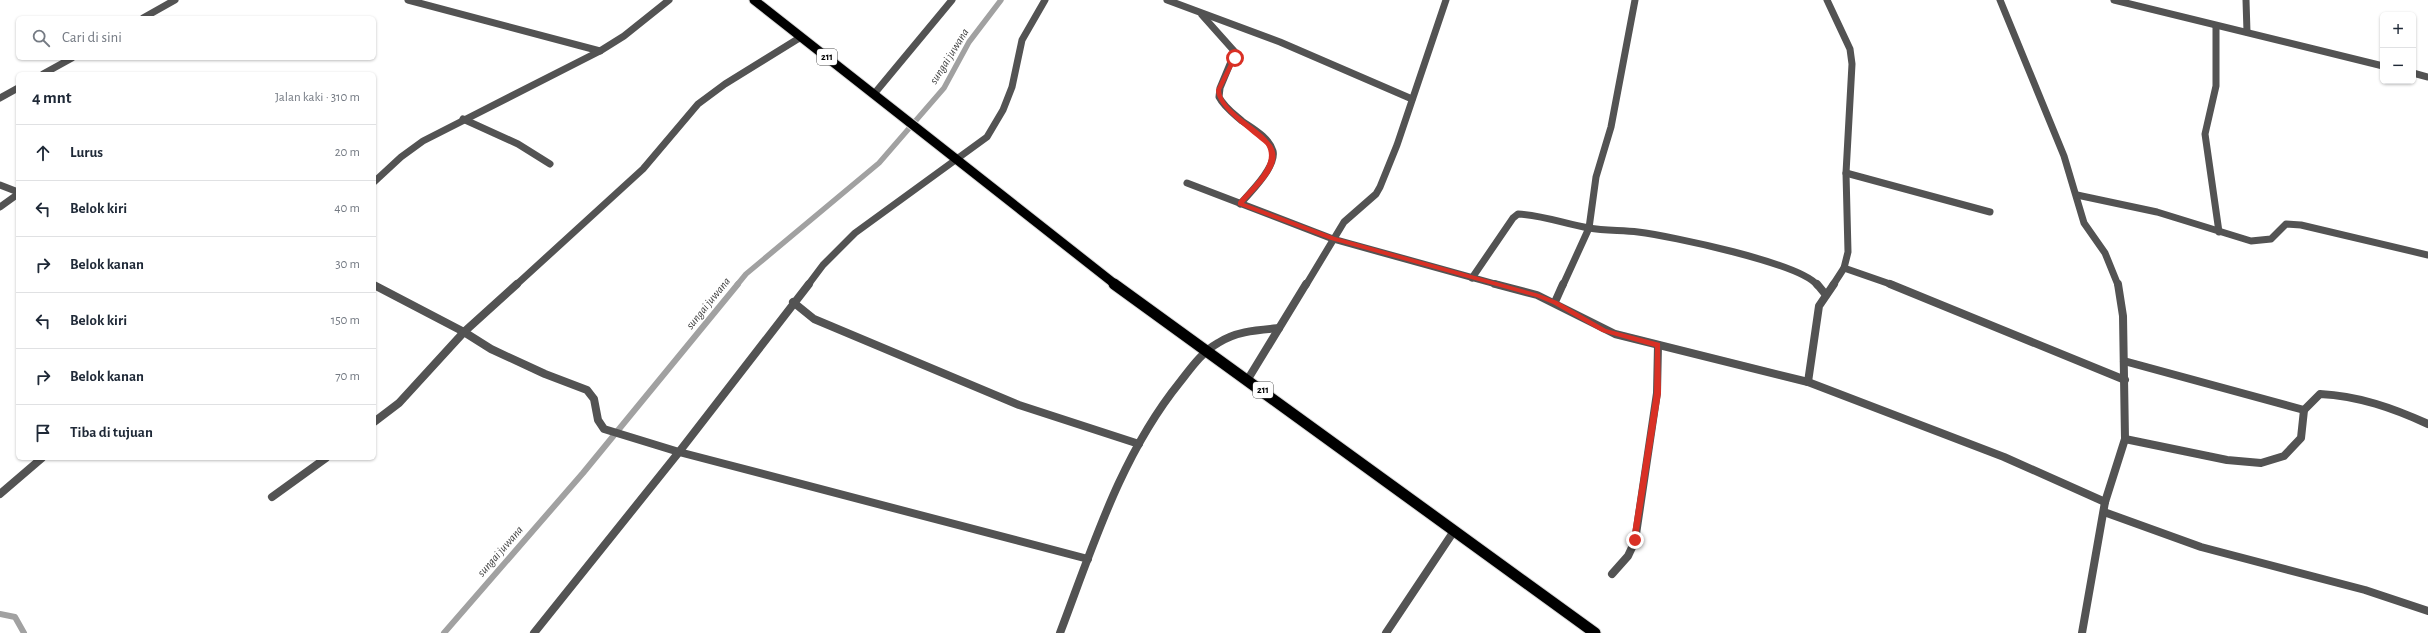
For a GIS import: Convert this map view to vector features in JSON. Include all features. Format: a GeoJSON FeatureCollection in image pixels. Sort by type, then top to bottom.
{"type":"FeatureCollection","features":[{"type":"Feature","properties":{"kind":"main road","name":"211"},"geometry":{"type":"LineString","coordinates":[[754,0],[874,94],[899,116],[1108,279],[1248,379],[1396,491],[1595,633]]}},
{"type":"Feature","properties":{"kind":"street"},"geometry":{"type":"LineString","coordinates":[[147,16],[175,0]]}},
{"type":"Feature","properties":{"kind":"street"},"geometry":{"type":"LineString","coordinates":[[408,0],[600,51]]}},
{"type":"Feature","properties":{"kind":"street"},"geometry":{"type":"LineString","coordinates":[[376,180],[383,172],[423,141],[463,119],[600,51],[624,36],[669,0]]}},
{"type":"Feature","properties":{"kind":"street"},"geometry":{"type":"LineString","coordinates":[[874,94],[952,0]]}},
{"type":"Feature","properties":{"kind":"street"},"geometry":{"type":"LineString","coordinates":[[534,633],[679,452],[823,265],[855,233],[987,137],[1003,110],[1012,87],[1022,40],[1045,0]]}},
{"type":"Feature","properties":{"kind":"street"},"geometry":{"type":"LineString","coordinates":[[1167,0],[1280,42],[1412,99]]}},
{"type":"Feature","properties":{"kind":"street"},"geometry":{"type":"LineString","coordinates":[[1248,379],[1333,239],[1353,212],[1376,194],[1380,187],[1446,0]]}},
{"type":"Feature","properties":{"kind":"street"},"geometry":{"type":"LineString","coordinates":[[1555,302],[1589,228],[1596,177],[1611,127],[1635,0]]}},
{"type":"Feature","properties":{"kind":"street"},"geometry":{"type":"LineString","coordinates":[[1808,382],[1812,345],[1819,306],[1844,268],[1848,252],[1846,173],[1852,56],[1827,0]]}},
{"type":"Feature","properties":{"kind":"street"},"geometry":{"type":"LineString","coordinates":[[2000,0],[2047,110],[2077,195],[2084,223],[2105,253],[2117,278],[2123,316],[2125,439],[2105,502],[2082,633]]}},
{"type":"Feature","properties":{"kind":"street"},"geometry":{"type":"LineString","coordinates":[[2114,0],[2380,65]]}},
{"type":"Feature","properties":{"kind":"street"},"geometry":{"type":"LineString","coordinates":[[2246,0],[2247,32]]}},
{"type":"Feature","properties":{"kind":"street"},"geometry":{"type":"LineString","coordinates":[[1200,12],[1235,52],[1232,65],[1219,90],[1219,96],[1234,114],[1268,143],[1273,151],[1273,161],[1269,169],[1240,204]]}},
{"type":"Feature","properties":{"kind":"street"},"geometry":{"type":"LineString","coordinates":[[2216,26],[2216,86],[2204,134],[2219,232]]}},
{"type":"Feature","properties":{"kind":"street"},"geometry":{"type":"LineString","coordinates":[[376,420],[399,403],[424,378],[464,332],[643,169],[698,104],[725,84],[801,37]]}},
{"type":"Feature","properties":{"kind":"street"},"geometry":{"type":"LineString","coordinates":[[48,72],[68,60]]}},
{"type":"Feature","properties":{"kind":"street"},"geometry":{"type":"LineString","coordinates":[[2416,74],[2428,77]]}},
{"type":"Feature","properties":{"kind":"street"},"geometry":{"type":"LineString","coordinates":[[0,98],[16,89]]}},
{"type":"Feature","properties":{"kind":"street"},"geometry":{"type":"LineString","coordinates":[[463,119],[518,144],[550,164]]}},
{"type":"Feature","properties":{"kind":"street"},"geometry":{"type":"LineString","coordinates":[[376,170],[383,172]]}},
{"type":"Feature","properties":{"kind":"street"},"geometry":{"type":"LineString","coordinates":[[1846,173],[1990,212]]}},
{"type":"Feature","properties":{"kind":"street"},"geometry":{"type":"LineString","coordinates":[[1187,183],[1333,239],[1555,302],[1604,331],[1808,382],[2004,457],[2105,502]]}},
{"type":"Feature","properties":{"kind":"street"},"geometry":{"type":"LineString","coordinates":[[0,185],[16,192]]}},
{"type":"Feature","properties":{"kind":"street"},"geometry":{"type":"LineString","coordinates":[[0,207],[16,195]]}},
{"type":"Feature","properties":{"kind":"street"},"geometry":{"type":"LineString","coordinates":[[2077,195],[2157,212],[2251,241],[2271,238],[2286,224],[2301,225],[2428,255]]}},
{"type":"Feature","properties":{"kind":"street"},"geometry":{"type":"LineString","coordinates":[[1472,278],[1508,224],[1518,214],[1540,215],[1589,228],[1639,232],[1746,255],[1801,272],[1812,278],[1826,295]]}},
{"type":"Feature","properties":{"kind":"street"},"geometry":{"type":"LineString","coordinates":[[1844,268],[1910,290],[2125,380]]}},
{"type":"Feature","properties":{"kind":"street"},"geometry":{"type":"LineString","coordinates":[[376,286],[464,332],[491,349],[587,390],[594,400],[598,420],[604,429],[679,452],[1088,560]]}},
{"type":"Feature","properties":{"kind":"street"},"geometry":{"type":"LineString","coordinates":[[793,302],[814,319],[1019,405],[1139,444]]}},
{"type":"Feature","properties":{"kind":"street"},"geometry":{"type":"LineString","coordinates":[[1060,633],[1106,514],[1139,444],[1173,388],[1207,351],[1224,339],[1236,335],[1279,328]]}},
{"type":"Feature","properties":{"kind":"street"},"geometry":{"type":"LineString","coordinates":[[1612,574],[1628,556],[1635,540],[1657,393],[1658,345]]}},
{"type":"Feature","properties":{"kind":"street"},"geometry":{"type":"LineString","coordinates":[[2124,361],[2304,410]]}},
{"type":"Feature","properties":{"kind":"street"},"geometry":{"type":"LineString","coordinates":[[2125,439],[2227,460],[2261,463],[2284,456],[2301,438],[2304,410],[2320,394],[2347,395],[2395,408],[2428,424]]}},
{"type":"Feature","properties":{"kind":"street"},"geometry":{"type":"LineString","coordinates":[[0,494],[40,460]]}},
{"type":"Feature","properties":{"kind":"street"},"geometry":{"type":"LineString","coordinates":[[272,497],[323,460]]}},
{"type":"Feature","properties":{"kind":"street"},"geometry":{"type":"LineString","coordinates":[[2104,512],[2201,547],[2365,590],[2428,611]]}},
{"type":"Feature","properties":{"kind":"street"},"geometry":{"type":"LineString","coordinates":[[1386,633],[1454,531]]}},
{"type":"Feature","properties":{"kind":"waterway","name":"sungai juwana"},"geometry":{"type":"LineString","coordinates":[[737,285],[746,274],[879,163],[944,88],[969,42],[1001,0]]}},
{"type":"Feature","properties":{"kind":"waterway","name":"sungai juwana"},"geometry":{"type":"LineString","coordinates":[[444,633],[583,473],[738,284]]}},
{"type":"Feature","properties":{"kind":"waterway","name":"sungai juwana"},"geometry":{"type":"LineString","coordinates":[[0,614],[15,617],[24,633]]}},
{"type":"Feature","properties":{"kind":"route"},"geometry":{"type":"LineString","coordinates":[[1235,58],[1219,90],[1219,96],[1234,114],[1268,143],[1273,151],[1273,161],[1269,169],[1263,174],[1240,204],[1333,239],[1555,302],[1604,331],[1658,345],[1657,393],[1650,446],[1638,510],[1635,540]]}}]}
